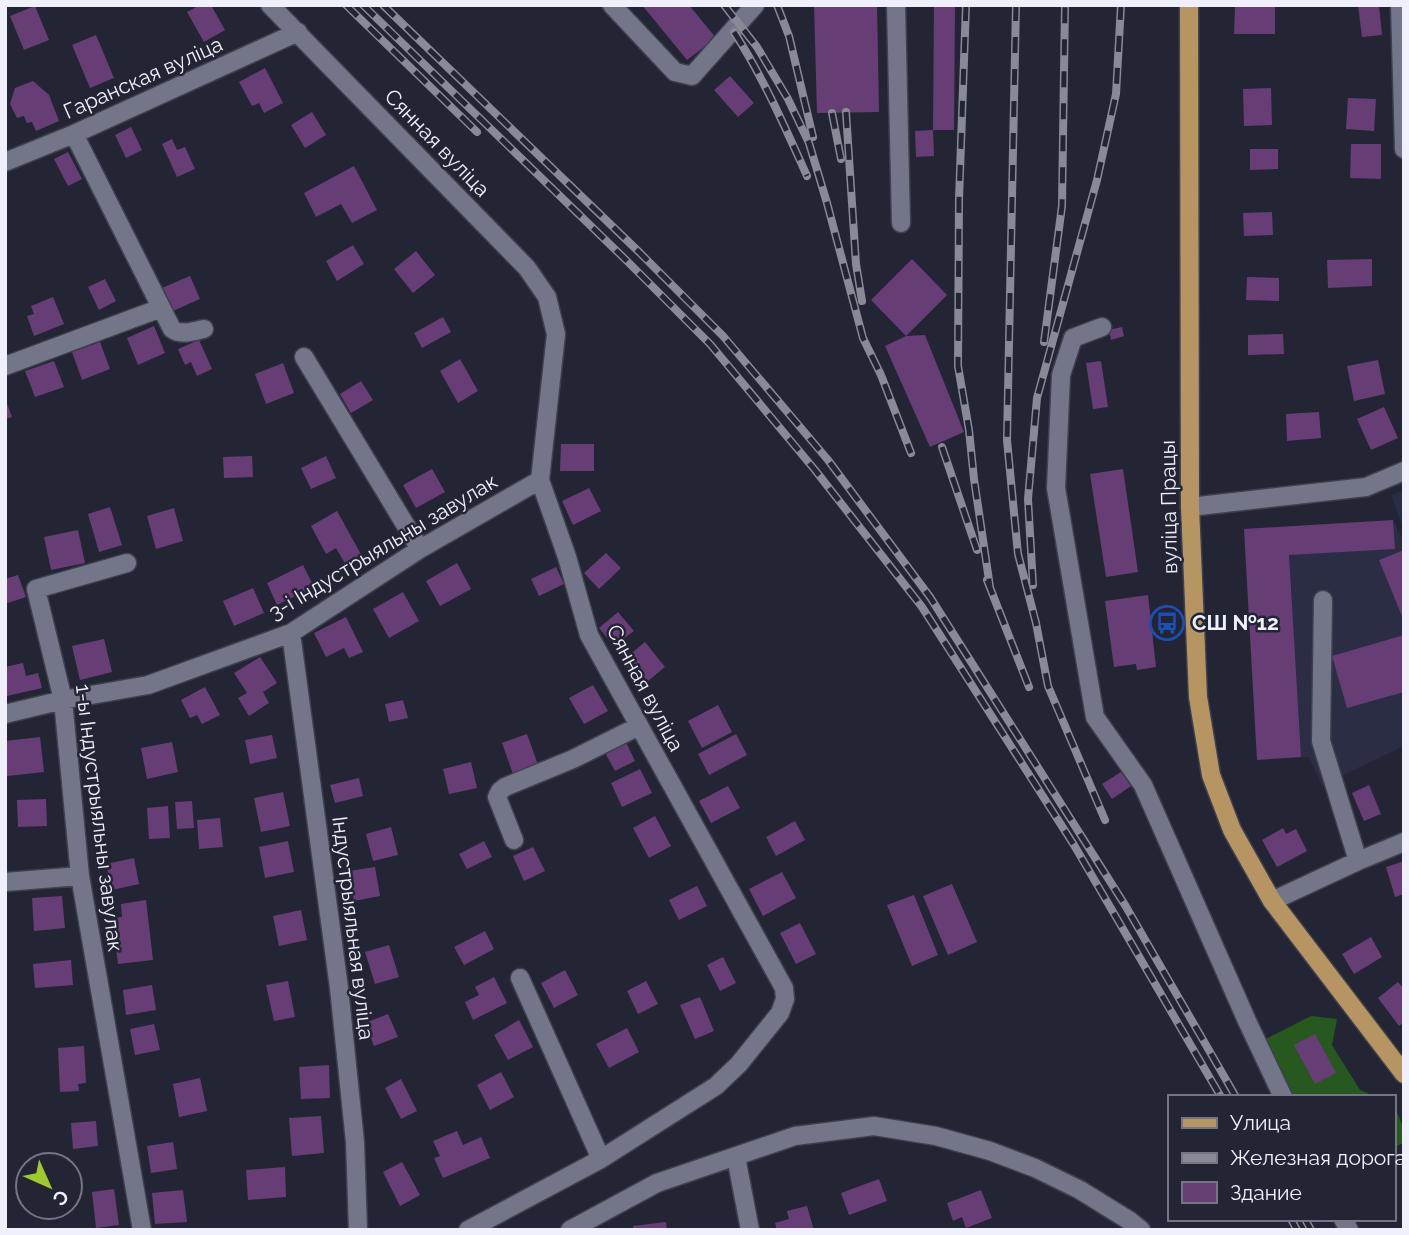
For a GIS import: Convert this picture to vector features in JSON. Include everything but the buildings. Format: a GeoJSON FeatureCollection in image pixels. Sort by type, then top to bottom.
{"type":"FeatureCollection","features":[{"type":"Feature","properties":{"kind":"main road","name":"вуліца Працы"},"geometry":{"type":"LineString","coordinates":[[1189,5],[1190,507],[1198,697],[1211,775],[1232,830],[1272,901],[1404,1074]]}},
{"type":"Feature","properties":{"kind":"street","name":"Сянная вуліца"},"geometry":{"type":"LineString","coordinates":[[270,5],[527,268],[547,297],[556,334],[540,480],[567,557],[589,635],[784,988],[785,999],[780,1013],[739,1064],[716,1086],[601,1159],[467,1230]]}},
{"type":"Feature","properties":{"kind":"street"},"geometry":{"type":"LineString","coordinates":[[612,5],[675,72],[692,76],[755,5]]}},
{"type":"Feature","properties":{"kind":"street"},"geometry":{"type":"LineString","coordinates":[[896,5],[901,223]]}},
{"type":"Feature","properties":{"kind":"street"},"geometry":{"type":"LineString","coordinates":[[1400,5],[1404,149]]}},
{"type":"Feature","properties":{"kind":"street","name":"Гаранская вуліца"},"geometry":{"type":"LineString","coordinates":[[5,162],[74,134],[298,32]]}},
{"type":"Feature","properties":{"kind":"street"},"geometry":{"type":"LineString","coordinates":[[74,134],[172,329],[176,332],[204,329]]}},
{"type":"Feature","properties":{"kind":"street"},"geometry":{"type":"LineString","coordinates":[[5,366],[161,308]]}},
{"type":"Feature","properties":{"kind":"street"},"geometry":{"type":"LineString","coordinates":[[1102,327],[1073,338],[1061,375],[1056,488],[1095,717],[1143,785],[1282,1095]]}},
{"type":"Feature","properties":{"kind":"street"},"geometry":{"type":"LineString","coordinates":[[304,357],[420,550]]}},
{"type":"Feature","properties":{"kind":"street"},"geometry":{"type":"LineString","coordinates":[[1190,507],[1366,487],[1404,471]]}},
{"type":"Feature","properties":{"kind":"street","name":"3-і Індустрыяльны завулак"},"geometry":{"type":"LineString","coordinates":[[5,714],[63,700],[148,685],[291,633],[420,550],[540,480]]}},
{"type":"Feature","properties":{"kind":"street","name":"1-ы Індустрыяльны завулак"},"geometry":{"type":"LineString","coordinates":[[127,563],[36,589],[63,700],[80,876],[142,1230]]}},
{"type":"Feature","properties":{"kind":"street"},"geometry":{"type":"LineString","coordinates":[[1323,600],[1321,741],[1358,861]]}},
{"type":"Feature","properties":{"kind":"street","name":"Індустрыяльная вуліца"},"geometry":{"type":"LineString","coordinates":[[291,633],[339,988],[355,1142],[358,1230]]}},
{"type":"Feature","properties":{"kind":"street"},"geometry":{"type":"LineString","coordinates":[[514,840],[497,797],[500,791],[639,726]]}},
{"type":"Feature","properties":{"kind":"street"},"geometry":{"type":"LineString","coordinates":[[1272,901],[1404,842]]}},
{"type":"Feature","properties":{"kind":"street"},"geometry":{"type":"LineString","coordinates":[[5,882],[80,876]]}},
{"type":"Feature","properties":{"kind":"street"},"geometry":{"type":"LineString","coordinates":[[520,978],[601,1159]]}},
{"type":"Feature","properties":{"kind":"street"},"geometry":{"type":"LineString","coordinates":[[570,1230],[657,1183],[795,1136],[874,1126],[936,1136],[990,1151],[1035,1168],[1080,1190],[1141,1230]]}},
{"type":"Feature","properties":{"kind":"street"},"geometry":{"type":"LineString","coordinates":[[736,1157],[750,1230]]}},
{"type":"Feature","properties":{"kind":"shaded area"},"geometry":{"type":"Polygon","coordinates":[[[1404,490],[1404,530],[1391,495],[1404,490]]]}},
{"type":"Feature","properties":{"kind":"shaded area"},"geometry":{"type":"Polygon","coordinates":[[[1393,520],[1404,542],[1404,746],[1322,785],[1309,757],[1257,760],[1244,529],[1393,520]]]}},
{"type":"Feature","properties":{"kind":"green space"},"geometry":{"type":"Polygon","coordinates":[[[1311,1016],[1337,1019],[1332,1045],[1360,1090],[1372,1095],[1284,1095],[1256,1044],[1311,1016]]]}},
{"type":"Feature","properties":{"kind":"green space"},"geometry":{"type":"Polygon","coordinates":[[[1395,1108],[1404,1129],[1404,1143],[1395,1146],[1395,1108]]]}},
{"type":"Feature","properties":{"kind":"railway"},"geometry":{"type":"LineString","coordinates":[[346,5],[477,132]]}},
{"type":"Feature","properties":{"kind":"railway"},"geometry":{"type":"LineString","coordinates":[[363,5],[710,344],[815,470],[922,607],[1074,845],[1220,1095]]}},
{"type":"Feature","properties":{"kind":"railway"},"geometry":{"type":"LineString","coordinates":[[383,5],[723,336],[828,460],[930,597],[1125,905],[1235,1095]]}},
{"type":"Feature","properties":{"kind":"railway"},"geometry":{"type":"LineString","coordinates":[[724,5],[757,47],[788,99],[809,143],[863,338],[881,375],[911,453]]}},
{"type":"Feature","properties":{"kind":"railway"},"geometry":{"type":"LineString","coordinates":[[777,5],[789,36],[813,137]]}},
{"type":"Feature","properties":{"kind":"railway"},"geometry":{"type":"LineString","coordinates":[[966,5],[959,199],[958,366],[990,587]]}},
{"type":"Feature","properties":{"kind":"railway"},"geometry":{"type":"LineString","coordinates":[[1016,5],[1007,440],[1018,554],[1036,623],[1048,686],[1105,820]]}},
{"type":"Feature","properties":{"kind":"railway"},"geometry":{"type":"LineString","coordinates":[[1044,342],[1062,206],[1065,5]]}},
{"type":"Feature","properties":{"kind":"railway"},"geometry":{"type":"LineString","coordinates":[[1033,585],[1028,499],[1037,398],[1097,180],[1116,94],[1121,5]]}},
{"type":"Feature","properties":{"kind":"railway"},"geometry":{"type":"LineString","coordinates":[[734,32],[764,84],[807,176]]}},
{"type":"Feature","properties":{"kind":"railway"},"geometry":{"type":"LineString","coordinates":[[846,112],[856,264],[862,301]]}},
{"type":"Feature","properties":{"kind":"railway"},"geometry":{"type":"LineString","coordinates":[[832,113],[841,159]]}},
{"type":"Feature","properties":{"kind":"railway"},"geometry":{"type":"LineString","coordinates":[[942,447],[977,550]]}},
{"type":"Feature","properties":{"kind":"railway"},"geometry":{"type":"LineString","coordinates":[[987,580],[1029,687]]}},
{"type":"Feature","properties":{"kind":"railway"},"geometry":{"type":"LineString","coordinates":[[1292,1221],[1297,1230]]}},
{"type":"Feature","properties":{"kind":"railway"},"geometry":{"type":"LineString","coordinates":[[1306,1221],[1311,1230]]}},
{"type":"Feature","properties":{"kind":"place","name":"СШ №12"},"geometry":{"type":"Point","coordinates":[1167,623]}}]}
